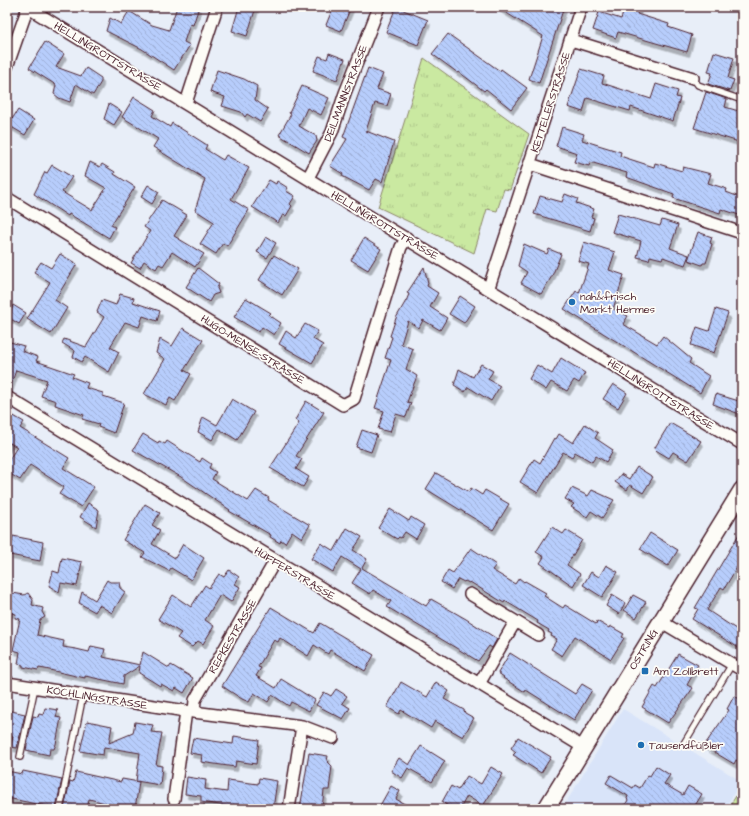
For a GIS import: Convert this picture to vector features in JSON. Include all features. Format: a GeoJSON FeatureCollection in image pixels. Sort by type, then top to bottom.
{"type":"FeatureCollection","features":[{"type":"Feature","properties":{"kind":"street"},"geometry":{"type":"LineString","coordinates":[[7,67],[28,7]]}},
{"type":"Feature","properties":{"kind":"street","name":"HELLINGROTTSTRASSE"},"geometry":{"type":"LineString","coordinates":[[28,7],[488,287],[742,444]]}},
{"type":"Feature","properties":{"kind":"street"},"geometry":{"type":"LineString","coordinates":[[186,103],[217,7]]}},
{"type":"Feature","properties":{"kind":"street","name":"DEILMANNSTRASSE"},"geometry":{"type":"LineString","coordinates":[[308,178],[332,132],[345,93],[379,7]]}},
{"type":"Feature","properties":{"kind":"street","name":"KETTELERSTRASSE"},"geometry":{"type":"LineString","coordinates":[[488,287],[581,7]]}},
{"type":"Feature","properties":{"kind":"street","name":"KETTELERSTRASSE"},"geometry":{"type":"LineString","coordinates":[[571,40],[693,78]]}},
{"type":"Feature","properties":{"kind":"street","name":"KETTELERSTRASSE"},"geometry":{"type":"LineString","coordinates":[[530,164],[742,233]]}},
{"type":"Feature","properties":{"kind":"street","name":"HUGO-MENSE-STRASSE"},"geometry":{"type":"LineString","coordinates":[[7,198],[343,404],[354,399],[401,247],[407,238]]}},
{"type":"Feature","properties":{"kind":"street","name":"HÜFFERSTRASSE"},"geometry":{"type":"LineString","coordinates":[[7,396],[583,748]]}},
{"type":"Feature","properties":{"kind":"street","name":"OSTRING"},"geometry":{"type":"LineString","coordinates":[[546,809],[660,621],[742,490]]}},
{"type":"Feature","properties":{"kind":"street","name":"REPKESTRASSE"},"geometry":{"type":"LineString","coordinates":[[190,712],[195,700],[275,561]]}},
{"type":"Feature","properties":{"kind":"street"},"geometry":{"type":"LineString","coordinates":[[470,594],[538,636]]}},
{"type":"Feature","properties":{"kind":"street"},"geometry":{"type":"LineString","coordinates":[[660,621],[742,670]]}},
{"type":"Feature","properties":{"kind":"street"},"geometry":{"type":"LineString","coordinates":[[479,684],[515,622]]}},
{"type":"Feature","properties":{"kind":"street","name":"KÖCHLINGSTRASSE"},"geometry":{"type":"LineString","coordinates":[[7,683],[190,712],[302,726],[333,738]]}},
{"type":"Feature","properties":{"kind":"street"},"geometry":{"type":"LineString","coordinates":[[174,799],[190,712]]}},
{"type":"Feature","properties":{"kind":"street"},"geometry":{"type":"LineString","coordinates":[[289,809],[302,726]]}},
{"type":"Feature","properties":{"kind":"lane"},"geometry":{"type":"LineString","coordinates":[[693,78],[698,86],[742,100]]}},
{"type":"Feature","properties":{"kind":"lane"},"geometry":{"type":"LineString","coordinates":[[683,745],[732,664]]}},
{"type":"Feature","properties":{"kind":"lane"},"geometry":{"type":"LineString","coordinates":[[20,757],[35,687]]}},
{"type":"Feature","properties":{"kind":"lane"},"geometry":{"type":"LineString","coordinates":[[60,809],[83,695]]}},
{"type":"Feature","properties":{"kind":"shaded area","name":"Tausendfüßler"},"geometry":{"type":"Polygon","coordinates":[[[623,709],[741,781],[725,809],[562,809],[623,709]]]}},
{"type":"Feature","properties":{"kind":"green space"},"geometry":{"type":"Polygon","coordinates":[[[424,58],[529,134],[510,190],[504,189],[497,211],[487,209],[474,253],[378,207],[424,58]]]}},
{"type":"Feature","properties":{"kind":"green space"},"geometry":{"type":"Polygon","coordinates":[[[739,791],[742,793],[742,809],[728,809],[739,791]]]}},
{"type":"Feature","properties":{"kind":"building"},"geometry":{"type":"Polygon","coordinates":[[[177,7],[199,7],[193,25],[190,24],[184,42],[190,45],[174,70],[142,49],[106,31],[110,18],[121,24],[129,11],[152,25],[169,30],[177,7]]]}},
{"type":"Feature","properties":{"kind":"building"},"geometry":{"type":"Polygon","coordinates":[[[239,7],[256,7],[247,36],[232,31],[239,7]]]}},
{"type":"Feature","properties":{"kind":"building"},"geometry":{"type":"Polygon","coordinates":[[[337,7],[351,7],[341,31],[326,25],[332,10],[335,11],[337,7]]]}},
{"type":"Feature","properties":{"kind":"building"},"geometry":{"type":"Polygon","coordinates":[[[396,7],[428,20],[418,45],[386,32],[396,7]]]}},
{"type":"Feature","properties":{"kind":"building"},"geometry":{"type":"Polygon","coordinates":[[[497,7],[564,7],[539,83],[529,79],[543,36],[497,7]]]}},
{"type":"Feature","properties":{"kind":"building"},"geometry":{"type":"Polygon","coordinates":[[[625,7],[639,7],[637,14],[669,24],[668,27],[692,35],[687,52],[618,32],[616,38],[593,30],[599,12],[621,19],[625,7]]]}},
{"type":"Feature","properties":{"kind":"building"},"geometry":{"type":"Polygon","coordinates":[[[448,34],[500,71],[501,69],[527,88],[511,109],[486,89],[484,91],[432,54],[448,34]]]}},
{"type":"Feature","properties":{"kind":"building"},"geometry":{"type":"Polygon","coordinates":[[[45,42],[64,54],[56,67],[81,76],[86,68],[101,78],[101,82],[93,95],[76,84],[70,102],[59,98],[54,94],[56,85],[29,68],[45,42]]]}},
{"type":"Feature","properties":{"kind":"building"},"geometry":{"type":"Polygon","coordinates":[[[714,52],[734,58],[728,78],[734,80],[730,91],[708,84],[712,73],[708,72],[714,52]]]}},
{"type":"Feature","properties":{"kind":"building"},"geometry":{"type":"Polygon","coordinates":[[[329,53],[345,59],[337,80],[313,71],[319,56],[327,59],[329,53]]]}},
{"type":"Feature","properties":{"kind":"building"},"geometry":{"type":"Polygon","coordinates":[[[368,68],[383,74],[377,89],[391,94],[387,106],[375,103],[366,131],[394,142],[382,182],[376,179],[369,190],[342,176],[343,174],[330,166],[347,139],[343,137],[368,68]]]}},
{"type":"Feature","properties":{"kind":"building"},"geometry":{"type":"Polygon","coordinates":[[[581,69],[604,76],[602,83],[651,99],[656,84],[678,91],[676,97],[680,98],[673,121],[631,107],[630,111],[587,98],[583,112],[568,107],[581,69]]]}},
{"type":"Feature","properties":{"kind":"building"},"geometry":{"type":"Polygon","coordinates":[[[217,70],[244,79],[257,86],[255,100],[268,109],[260,122],[247,114],[245,117],[241,112],[222,106],[225,97],[210,92],[217,70]]]}},
{"type":"Feature","properties":{"kind":"building"},"geometry":{"type":"Polygon","coordinates":[[[302,86],[329,98],[321,115],[307,108],[299,126],[316,136],[317,141],[309,153],[279,135],[291,114],[289,113],[302,86]]]}},
{"type":"Feature","properties":{"kind":"building"},"geometry":{"type":"Polygon","coordinates":[[[706,92],[727,99],[725,107],[742,112],[742,143],[694,128],[706,92]]]}},
{"type":"Feature","properties":{"kind":"building"},"geometry":{"type":"Polygon","coordinates":[[[134,97],[155,110],[152,116],[170,127],[172,123],[207,145],[205,149],[223,160],[226,155],[249,168],[231,199],[249,210],[227,246],[223,243],[216,254],[200,244],[214,222],[195,210],[205,179],[153,147],[158,139],[122,117],[134,97]]]}},
{"type":"Feature","properties":{"kind":"building"},"geometry":{"type":"Polygon","coordinates":[[[109,104],[122,112],[114,125],[104,119],[109,104]]]}},
{"type":"Feature","properties":{"kind":"building"},"geometry":{"type":"Polygon","coordinates":[[[18,110],[34,120],[25,135],[8,125],[18,110]]]}},
{"type":"Feature","properties":{"kind":"building"},"geometry":{"type":"Polygon","coordinates":[[[562,127],[584,134],[582,140],[621,152],[620,156],[654,167],[655,163],[682,171],[683,167],[711,174],[708,183],[727,189],[726,192],[742,198],[742,216],[721,209],[720,213],[673,198],[674,194],[626,177],[627,173],[590,162],[589,166],[574,162],[577,153],[556,146],[562,127]]]}},
{"type":"Feature","properties":{"kind":"building"},"geometry":{"type":"Polygon","coordinates":[[[90,162],[100,167],[102,164],[115,172],[114,174],[135,187],[111,225],[115,227],[109,238],[69,214],[68,216],[34,194],[45,172],[47,173],[52,165],[72,177],[62,192],[92,210],[106,188],[85,176],[90,162]]]}},
{"type":"Feature","properties":{"kind":"building"},"geometry":{"type":"Polygon","coordinates":[[[269,180],[276,184],[277,181],[288,188],[286,191],[295,196],[290,204],[292,206],[286,216],[283,215],[278,223],[252,207],[269,180]]]}},
{"type":"Feature","properties":{"kind":"building"},"geometry":{"type":"Polygon","coordinates":[[[148,185],[159,192],[152,204],[141,197],[148,185]]]}},
{"type":"Feature","properties":{"kind":"building"},"geometry":{"type":"Polygon","coordinates":[[[565,194],[578,199],[576,203],[594,209],[591,217],[594,218],[590,231],[534,214],[540,196],[562,202],[565,194]]]}},
{"type":"Feature","properties":{"kind":"building"},"geometry":{"type":"Polygon","coordinates":[[[162,200],[187,215],[174,236],[204,254],[195,267],[172,252],[163,266],[159,264],[156,269],[144,261],[140,268],[131,263],[150,231],[144,227],[162,200]]]}},
{"type":"Feature","properties":{"kind":"building"},"geometry":{"type":"Polygon","coordinates":[[[618,214],[660,226],[662,220],[678,225],[670,248],[689,255],[685,265],[663,257],[662,259],[650,256],[649,260],[637,257],[641,241],[612,232],[618,214]]]}},
{"type":"Feature","properties":{"kind":"building"},"geometry":{"type":"Polygon","coordinates":[[[698,232],[712,237],[710,243],[712,244],[706,263],[703,263],[702,265],[688,260],[698,232]]]}},
{"type":"Feature","properties":{"kind":"building"},"geometry":{"type":"Polygon","coordinates":[[[266,237],[276,243],[267,258],[257,252],[266,237]]]}},
{"type":"Feature","properties":{"kind":"building"},"geometry":{"type":"Polygon","coordinates":[[[364,238],[381,249],[368,270],[351,260],[364,238]]]}},
{"type":"Feature","properties":{"kind":"building"},"geometry":{"type":"Polygon","coordinates":[[[584,242],[615,252],[609,270],[624,275],[613,309],[628,316],[623,324],[657,344],[663,336],[691,359],[689,363],[709,376],[700,393],[564,309],[576,291],[579,293],[589,264],[578,261],[584,242]]]}},
{"type":"Feature","properties":{"kind":"building"},"geometry":{"type":"Polygon","coordinates":[[[524,244],[547,254],[549,249],[561,254],[552,276],[541,294],[521,283],[527,272],[518,266],[524,244]]]}},
{"type":"Feature","properties":{"kind":"building"},"geometry":{"type":"Polygon","coordinates":[[[60,254],[77,264],[55,300],[67,308],[51,334],[27,319],[50,282],[34,272],[41,262],[51,268],[60,254]]]}},
{"type":"Feature","properties":{"kind":"building"},"geometry":{"type":"Polygon","coordinates":[[[274,255],[298,269],[282,295],[259,280],[274,255]]]}},
{"type":"Feature","properties":{"kind":"building"},"geometry":{"type":"Polygon","coordinates":[[[424,267],[428,283],[427,286],[438,293],[430,307],[447,318],[440,330],[423,320],[419,328],[408,321],[401,344],[413,349],[406,369],[417,376],[407,402],[411,403],[406,417],[396,414],[390,432],[378,429],[384,411],[375,408],[391,360],[385,358],[396,318],[407,299],[409,294],[407,293],[424,267]]]}},
{"type":"Feature","properties":{"kind":"building"},"geometry":{"type":"Polygon","coordinates":[[[198,268],[219,284],[217,288],[219,293],[213,295],[209,302],[186,287],[198,268]]]}},
{"type":"Feature","properties":{"kind":"building"},"geometry":{"type":"Polygon","coordinates":[[[120,294],[134,298],[133,302],[160,311],[157,321],[143,316],[139,327],[125,322],[110,347],[119,352],[109,372],[85,357],[82,362],[73,357],[75,351],[62,343],[64,339],[86,347],[104,317],[97,312],[102,300],[116,305],[120,294]]]}},
{"type":"Feature","properties":{"kind":"building"},"geometry":{"type":"Polygon","coordinates":[[[460,296],[475,306],[464,323],[449,314],[460,296]]]}},
{"type":"Feature","properties":{"kind":"building"},"geometry":{"type":"Polygon","coordinates":[[[246,298],[271,313],[269,315],[281,323],[274,335],[262,327],[259,332],[234,317],[246,298]]]}},
{"type":"Feature","properties":{"kind":"building"},"geometry":{"type":"Polygon","coordinates":[[[13,305],[26,313],[19,324],[9,318],[13,305]]]}},
{"type":"Feature","properties":{"kind":"building"},"geometry":{"type":"Polygon","coordinates":[[[716,309],[728,313],[714,353],[691,345],[697,327],[709,331],[716,309]]]}},
{"type":"Feature","properties":{"kind":"building"},"geometry":{"type":"Polygon","coordinates":[[[305,324],[318,331],[313,339],[323,345],[312,363],[279,344],[286,331],[296,338],[305,324]]]}},
{"type":"Feature","properties":{"kind":"building"},"geometry":{"type":"Polygon","coordinates":[[[183,328],[203,340],[184,370],[191,374],[175,401],[170,398],[166,405],[144,394],[165,359],[156,353],[160,339],[172,346],[183,328]]]}},
{"type":"Feature","properties":{"kind":"building"},"geometry":{"type":"Polygon","coordinates":[[[7,341],[24,346],[22,351],[38,357],[36,361],[74,374],[72,377],[88,383],[86,388],[103,393],[103,396],[124,403],[114,433],[98,427],[99,424],[82,419],[84,415],[55,405],[56,401],[41,396],[47,380],[16,370],[9,391],[7,390],[7,341]]]}},
{"type":"Feature","properties":{"kind":"building"},"geometry":{"type":"Polygon","coordinates":[[[561,358],[585,373],[579,383],[574,380],[567,391],[551,382],[546,390],[529,379],[537,365],[552,374],[561,358]]]}},
{"type":"Feature","properties":{"kind":"building"},"geometry":{"type":"Polygon","coordinates":[[[481,364],[493,371],[488,379],[500,386],[491,401],[468,387],[465,392],[454,385],[459,369],[473,377],[481,364]]]}},
{"type":"Feature","properties":{"kind":"building"},"geometry":{"type":"Polygon","coordinates":[[[613,384],[627,393],[618,408],[603,399],[613,384]]]}},
{"type":"Feature","properties":{"kind":"building"},"geometry":{"type":"Polygon","coordinates":[[[716,394],[742,402],[742,415],[713,404],[716,394]]]}},
{"type":"Feature","properties":{"kind":"building"},"geometry":{"type":"Polygon","coordinates":[[[232,399],[254,412],[237,440],[219,429],[212,440],[198,432],[203,417],[217,425],[232,399]]]}},
{"type":"Feature","properties":{"kind":"building"},"geometry":{"type":"Polygon","coordinates":[[[306,401],[324,412],[296,456],[302,459],[296,469],[309,477],[303,487],[270,468],[299,423],[295,420],[306,401]]]}},
{"type":"Feature","properties":{"kind":"building"},"geometry":{"type":"Polygon","coordinates":[[[12,415],[24,422],[20,428],[69,458],[63,468],[94,487],[81,507],[59,494],[64,487],[30,465],[20,480],[7,472],[7,463],[17,447],[10,443],[7,449],[7,437],[12,415]]]}},
{"type":"Feature","properties":{"kind":"building"},"geometry":{"type":"Polygon","coordinates":[[[670,423],[701,441],[688,461],[673,452],[669,458],[654,449],[670,423]]]}},
{"type":"Feature","properties":{"kind":"building"},"geometry":{"type":"Polygon","coordinates":[[[585,424],[598,433],[595,438],[613,450],[606,462],[596,456],[592,462],[575,452],[572,457],[563,452],[538,493],[520,482],[534,459],[540,463],[554,438],[556,439],[559,434],[573,443],[585,424]]]}},
{"type":"Feature","properties":{"kind":"building"},"geometry":{"type":"Polygon","coordinates":[[[362,430],[377,435],[371,452],[356,447],[362,430]]]}},
{"type":"Feature","properties":{"kind":"building"},"geometry":{"type":"Polygon","coordinates":[[[143,434],[158,443],[159,441],[165,444],[167,441],[200,462],[202,458],[211,464],[209,468],[216,472],[212,479],[248,501],[256,490],[269,498],[268,500],[310,525],[302,538],[292,531],[285,543],[281,540],[280,543],[270,537],[271,535],[229,511],[230,510],[181,477],[133,450],[143,434]]]}},
{"type":"Feature","properties":{"kind":"building"},"geometry":{"type":"Polygon","coordinates":[[[637,467],[653,477],[643,493],[630,485],[627,490],[615,482],[621,474],[629,479],[637,467]]]}},
{"type":"Feature","properties":{"kind":"building"},"geometry":{"type":"Polygon","coordinates":[[[436,473],[469,492],[471,488],[482,495],[485,490],[509,504],[493,530],[426,489],[436,473]]]}},
{"type":"Feature","properties":{"kind":"building"},"geometry":{"type":"Polygon","coordinates":[[[572,488],[588,496],[592,490],[614,500],[602,518],[591,511],[587,517],[571,507],[574,504],[565,499],[572,488]]]}},
{"type":"Feature","properties":{"kind":"building"},"geometry":{"type":"Polygon","coordinates":[[[88,503],[99,510],[96,527],[80,517],[88,503]]]}},
{"type":"Feature","properties":{"kind":"building"},"geometry":{"type":"Polygon","coordinates":[[[145,504],[160,513],[152,525],[160,530],[152,544],[175,558],[183,544],[204,558],[191,580],[171,568],[169,571],[142,557],[145,553],[123,540],[145,504]]]}},
{"type":"Feature","properties":{"kind":"building"},"geometry":{"type":"Polygon","coordinates":[[[390,509],[409,521],[411,517],[424,525],[416,539],[405,532],[401,538],[399,537],[397,539],[378,528],[390,509]]]}},
{"type":"Feature","properties":{"kind":"building"},"geometry":{"type":"Polygon","coordinates":[[[552,527],[563,534],[566,530],[582,540],[567,565],[580,574],[573,586],[540,563],[544,557],[536,552],[552,527]]]}},
{"type":"Feature","properties":{"kind":"building"},"geometry":{"type":"Polygon","coordinates":[[[347,528],[362,537],[353,550],[367,559],[362,568],[426,606],[431,599],[466,619],[497,639],[492,648],[489,646],[478,661],[387,607],[391,601],[373,590],[370,594],[352,583],[361,569],[342,557],[333,572],[311,559],[321,543],[334,551],[347,528]]]}},
{"type":"Feature","properties":{"kind":"building"},"geometry":{"type":"Polygon","coordinates":[[[742,529],[742,559],[724,589],[721,587],[707,610],[742,633],[742,650],[692,619],[698,609],[695,608],[742,529]]]}},
{"type":"Feature","properties":{"kind":"building"},"geometry":{"type":"Polygon","coordinates":[[[650,533],[678,550],[668,566],[640,549],[650,533]]]}},
{"type":"Feature","properties":{"kind":"building"},"geometry":{"type":"Polygon","coordinates":[[[13,536],[43,542],[40,561],[10,555],[13,536]]]}},
{"type":"Feature","properties":{"kind":"building"},"geometry":{"type":"Polygon","coordinates":[[[471,548],[496,565],[492,570],[515,584],[519,578],[546,593],[544,596],[563,608],[565,605],[596,624],[597,621],[624,634],[622,637],[624,638],[611,659],[575,636],[562,656],[551,649],[557,639],[551,636],[552,634],[548,632],[549,630],[537,623],[538,621],[505,601],[504,603],[470,582],[464,582],[458,579],[452,589],[441,582],[448,570],[453,573],[471,548]]]}},
{"type":"Feature","properties":{"kind":"building"},"geometry":{"type":"Polygon","coordinates":[[[62,558],[82,562],[77,586],[61,583],[59,592],[49,586],[53,571],[59,573],[62,558]]]}},
{"type":"Feature","properties":{"kind":"building"},"geometry":{"type":"Polygon","coordinates":[[[606,565],[618,572],[602,597],[583,585],[591,572],[599,577],[606,565]]]}},
{"type":"Feature","properties":{"kind":"building"},"geometry":{"type":"Polygon","coordinates":[[[229,570],[239,577],[235,584],[240,587],[231,602],[220,595],[205,620],[214,626],[203,644],[198,641],[192,647],[177,638],[181,633],[158,619],[173,595],[191,607],[205,585],[209,588],[219,574],[224,577],[229,570]]]}},
{"type":"Feature","properties":{"kind":"building"},"geometry":{"type":"Polygon","coordinates":[[[107,580],[110,582],[119,582],[120,588],[125,592],[112,613],[99,605],[95,612],[79,603],[82,592],[95,600],[107,580]]]}},
{"type":"Feature","properties":{"kind":"building"},"geometry":{"type":"Polygon","coordinates":[[[7,592],[24,595],[28,593],[33,600],[32,605],[43,608],[42,612],[45,617],[40,620],[37,635],[64,641],[63,647],[89,652],[91,646],[105,649],[103,657],[140,665],[143,652],[169,668],[171,665],[193,678],[184,693],[176,688],[174,691],[161,684],[160,686],[139,673],[140,666],[124,676],[123,684],[85,676],[85,678],[45,669],[39,668],[38,670],[23,667],[23,665],[18,664],[20,652],[13,650],[20,619],[15,618],[16,614],[7,612],[7,592]]]}},
{"type":"Feature","properties":{"kind":"building"},"geometry":{"type":"Polygon","coordinates":[[[612,595],[625,603],[619,614],[606,606],[612,595]]]}},
{"type":"Feature","properties":{"kind":"building"},"geometry":{"type":"Polygon","coordinates":[[[633,595],[646,602],[636,618],[624,610],[633,595]]]}},
{"type":"Feature","properties":{"kind":"building"},"geometry":{"type":"Polygon","coordinates":[[[271,607],[314,633],[320,623],[374,655],[365,671],[330,650],[328,654],[314,645],[308,656],[280,638],[278,642],[274,640],[258,667],[261,668],[256,676],[276,688],[281,679],[315,700],[309,711],[291,702],[289,706],[272,695],[268,702],[254,693],[249,702],[222,686],[271,607]]]}},
{"type":"Feature","properties":{"kind":"building"},"geometry":{"type":"Polygon","coordinates":[[[510,653],[575,694],[582,684],[592,690],[574,720],[526,690],[525,692],[503,678],[504,677],[498,673],[510,653]]]}},
{"type":"Feature","properties":{"kind":"building"},"geometry":{"type":"Polygon","coordinates":[[[678,654],[698,665],[687,685],[693,688],[668,723],[642,707],[654,686],[657,688],[678,654]]]}},
{"type":"Feature","properties":{"kind":"building"},"geometry":{"type":"Polygon","coordinates":[[[401,682],[427,697],[436,682],[449,691],[444,699],[464,710],[465,713],[474,718],[463,737],[435,721],[431,728],[401,710],[399,714],[387,707],[401,682]]]}},
{"type":"Feature","properties":{"kind":"building"},"geometry":{"type":"Polygon","coordinates":[[[336,689],[347,696],[342,703],[350,708],[343,719],[316,705],[324,692],[331,696],[336,689]]]}},
{"type":"Feature","properties":{"kind":"building"},"geometry":{"type":"Polygon","coordinates":[[[734,696],[742,700],[742,763],[736,760],[734,764],[704,746],[729,710],[727,709],[734,696]]]}},
{"type":"Feature","properties":{"kind":"building"},"geometry":{"type":"Polygon","coordinates":[[[45,708],[58,710],[56,717],[61,718],[56,744],[54,749],[50,749],[49,755],[26,750],[33,716],[38,717],[39,714],[43,715],[45,708]]]}},
{"type":"Feature","properties":{"kind":"building"},"geometry":{"type":"Polygon","coordinates":[[[7,710],[25,714],[17,748],[11,747],[13,736],[7,735],[7,710]]]}},
{"type":"Feature","properties":{"kind":"building"},"geometry":{"type":"Polygon","coordinates":[[[87,721],[112,726],[109,743],[133,733],[135,722],[153,725],[151,732],[162,733],[156,765],[162,766],[160,785],[136,781],[140,753],[104,747],[103,755],[80,751],[87,721]]]}},
{"type":"Feature","properties":{"kind":"building"},"geometry":{"type":"Polygon","coordinates":[[[234,736],[259,740],[256,764],[236,761],[235,767],[201,762],[202,755],[190,753],[193,738],[233,744],[234,736]]]}},
{"type":"Feature","properties":{"kind":"building"},"geometry":{"type":"Polygon","coordinates":[[[518,737],[551,757],[541,773],[513,755],[516,752],[511,748],[518,737]]]}},
{"type":"Feature","properties":{"kind":"building"},"geometry":{"type":"Polygon","coordinates":[[[421,746],[445,761],[432,782],[408,768],[402,778],[391,771],[399,758],[409,765],[421,746]]]}},
{"type":"Feature","properties":{"kind":"building"},"geometry":{"type":"Polygon","coordinates":[[[309,753],[328,756],[327,761],[332,766],[329,790],[324,790],[322,809],[300,809],[309,753]]]}},
{"type":"Feature","properties":{"kind":"building"},"geometry":{"type":"Polygon","coordinates":[[[656,766],[670,775],[664,784],[683,795],[688,786],[702,794],[693,809],[623,809],[628,800],[628,796],[606,783],[611,775],[633,788],[635,785],[640,788],[656,766]]]}},
{"type":"Feature","properties":{"kind":"building"},"geometry":{"type":"Polygon","coordinates":[[[491,767],[503,774],[483,806],[467,796],[460,809],[453,809],[442,802],[451,786],[458,790],[467,776],[481,784],[491,767]]]}},
{"type":"Feature","properties":{"kind":"building"},"geometry":{"type":"Polygon","coordinates":[[[7,771],[22,774],[23,771],[62,779],[56,808],[7,798],[7,771]]]}},
{"type":"Feature","properties":{"kind":"building"},"geometry":{"type":"Polygon","coordinates":[[[76,772],[121,782],[122,779],[139,782],[135,809],[118,809],[118,806],[89,799],[87,809],[64,809],[70,781],[73,782],[76,772]]]}},
{"type":"Feature","properties":{"kind":"building"},"geometry":{"type":"Polygon","coordinates":[[[187,777],[206,780],[205,789],[227,792],[228,780],[258,784],[259,778],[277,781],[273,809],[226,809],[226,806],[201,802],[201,796],[185,794],[187,777]]]}},
{"type":"Feature","properties":{"kind":"building"},"geometry":{"type":"Polygon","coordinates":[[[391,786],[400,791],[396,799],[413,809],[378,809],[391,786]]]}},
{"type":"Feature","properties":{"kind":"place","name":"nah&frisch Markt Hermes"},"geometry":{"type":"Point","coordinates":[572,302]}},
{"type":"Feature","properties":{"kind":"place","name":"Am Zollbrett"},"geometry":{"type":"Point","coordinates":[645,671]}},
{"type":"Feature","properties":{"kind":"place","name":"Tausendfüßler"},"geometry":{"type":"Point","coordinates":[641,745]}}]}
